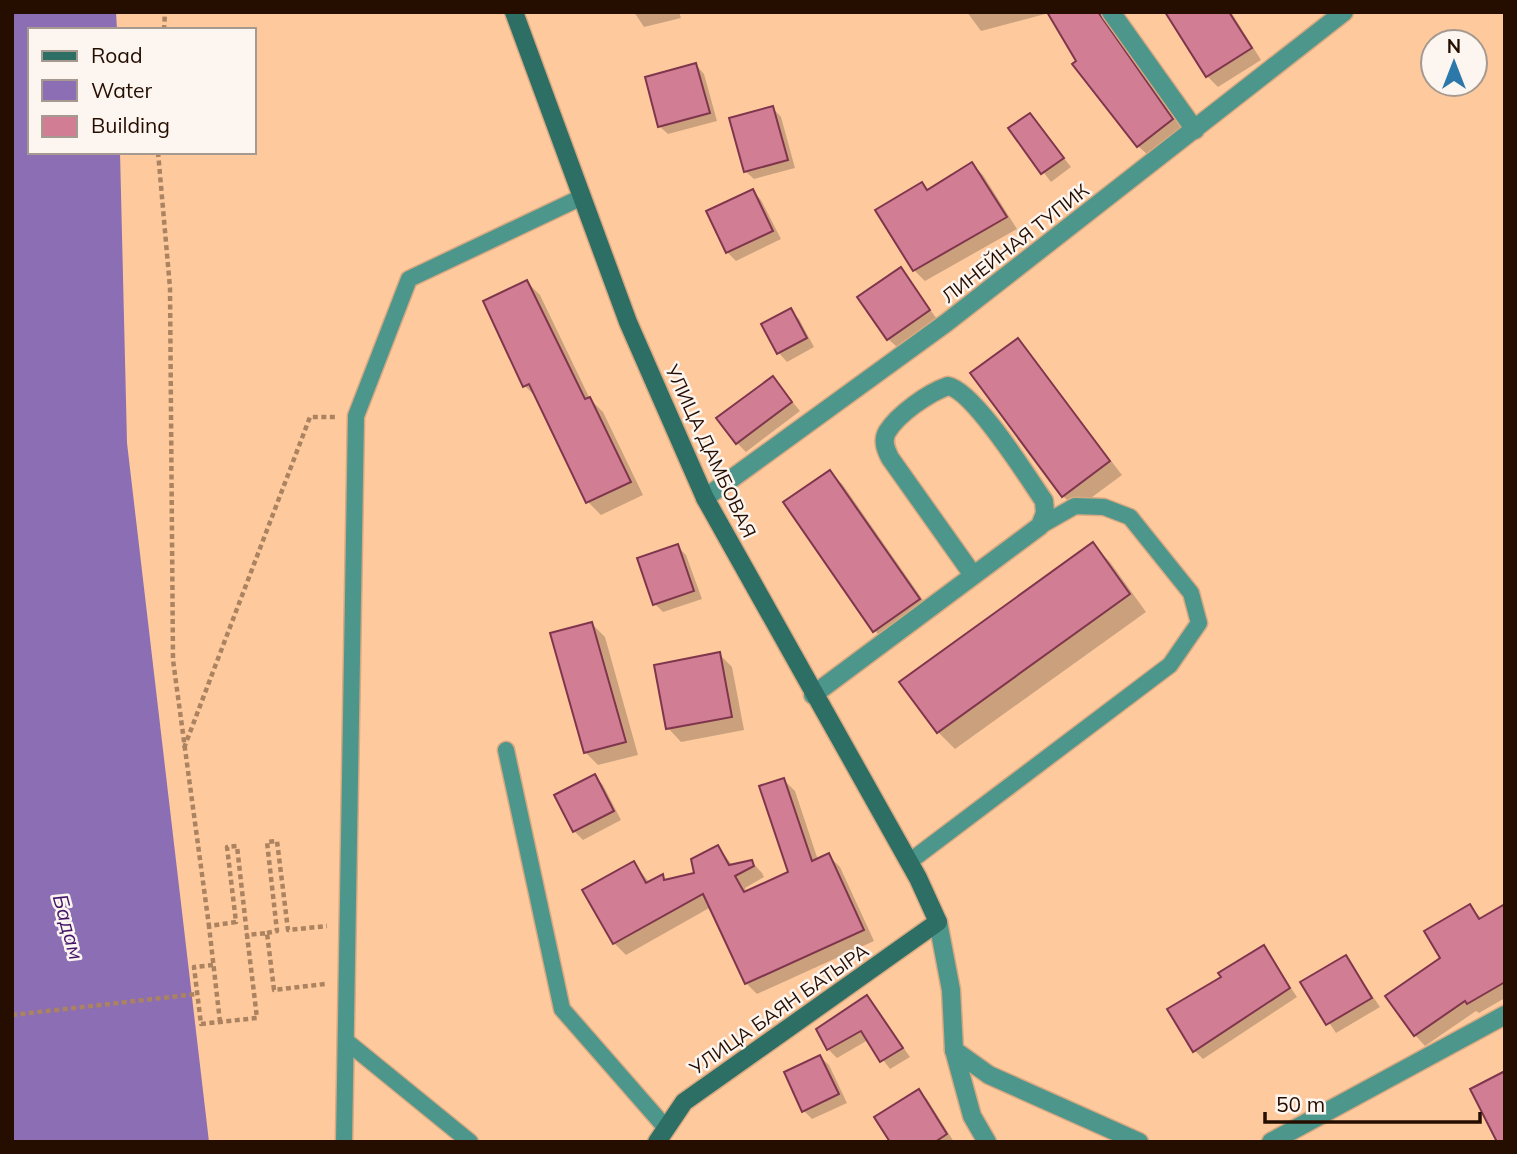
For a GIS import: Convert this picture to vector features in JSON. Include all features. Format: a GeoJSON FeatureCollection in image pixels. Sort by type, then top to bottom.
{"type":"FeatureCollection","features":[{"type":"Feature","properties":{"kind":"street","name":"УЛИЦА ДАМБОВАЯ"},"geometry":{"type":"LineString","coordinates":[[514,12],[628,322],[705,498],[909,862],[938,922]]}},
{"type":"Feature","properties":{"kind":"street"},"geometry":{"type":"LineString","coordinates":[[1111,12],[1195,130]]}},
{"type":"Feature","properties":{"kind":"street","name":"ЛИНЕЙНАЯ ТУПИК"},"geometry":{"type":"LineString","coordinates":[[705,498],[946,323],[1344,12]]}},
{"type":"Feature","properties":{"kind":"street"},"geometry":{"type":"LineString","coordinates":[[813,695],[1040,526],[1045,513],[1044,501],[973,403],[957,388],[948,386],[937,390],[910,410],[886,433],[884,445],[890,458],[973,575]]}},
{"type":"Feature","properties":{"kind":"street"},"geometry":{"type":"LineString","coordinates":[[938,922],[951,990],[954,1050],[972,1116],[987,1142]]}},
{"type":"Feature","properties":{"kind":"street","name":"УЛИЦА БАЯН БАТЫРА"},"geometry":{"type":"LineString","coordinates":[[662,1135],[684,1102],[938,922]]}},
{"type":"Feature","properties":{"kind":"street"},"geometry":{"type":"LineString","coordinates":[[1271,1142],[1505,1015]]}},
{"type":"Feature","properties":{"kind":"street"},"geometry":{"type":"LineString","coordinates":[[954,1050],[989,1075],[1139,1142]]}},
{"type":"Feature","properties":{"kind":"lane"},"geometry":{"type":"LineString","coordinates":[[344,1142],[356,416],[409,279],[582,197]]}},
{"type":"Feature","properties":{"kind":"lane"},"geometry":{"type":"LineString","coordinates":[[909,862],[1170,665],[1199,623],[1191,593],[1130,517],[1104,508],[1075,506],[1040,526]]}},
{"type":"Feature","properties":{"kind":"lane"},"geometry":{"type":"LineString","coordinates":[[506,750],[562,1009],[662,1135]]}},
{"type":"Feature","properties":{"kind":"lane"},"geometry":{"type":"LineString","coordinates":[[346,1041],[470,1142]]}},
{"type":"Feature","properties":{"kind":"path"},"geometry":{"type":"LineString","coordinates":[[158,154],[170,288],[173,660],[220,1023]]}},
{"type":"Feature","properties":{"kind":"path"},"geometry":{"type":"LineString","coordinates":[[184,748],[310,417],[356,416]]}},
{"type":"Feature","properties":{"kind":"path"},"geometry":{"type":"LineString","coordinates":[[247,935],[277,932],[267,842],[277,841],[288,930],[347,923]]}},
{"type":"Feature","properties":{"kind":"path"},"geometry":{"type":"LineString","coordinates":[[209,926],[236,922],[228,847],[237,846],[257,1018],[201,1024],[194,967],[213,965]]}},
{"type":"Feature","properties":{"kind":"path"},"geometry":{"type":"LineString","coordinates":[[267,933],[274,990],[312,986]]}},
{"type":"Feature","properties":{"kind":"path"},"geometry":{"type":"LineString","coordinates":[[12,1015],[197,994]]}},
{"type":"Feature","properties":{"kind":"water","name":"Бадам"},"geometry":{"type":"Polygon","coordinates":[[[12,12],[116,12],[117,28],[28,28],[28,154],[120,154],[127,443],[209,1142],[12,1142],[12,12]]]}},
{"type":"Feature","properties":{"kind":"building"},"geometry":{"type":"Polygon","coordinates":[[[1047,12],[1098,12],[1173,119],[1137,147],[1072,64],[1076,61],[1047,12]]]}},
{"type":"Feature","properties":{"kind":"building"},"geometry":{"type":"Polygon","coordinates":[[[1165,12],[1229,12],[1252,48],[1206,77],[1165,12]]]}},
{"type":"Feature","properties":{"kind":"building"},"geometry":{"type":"Polygon","coordinates":[[[696,63],[710,113],[658,127],[645,77],[696,63]]]}},
{"type":"Feature","properties":{"kind":"building"},"geometry":{"type":"Polygon","coordinates":[[[773,106],[788,160],[744,172],[729,118],[773,106]]]}},
{"type":"Feature","properties":{"kind":"building"},"geometry":{"type":"Polygon","coordinates":[[[1030,113],[1064,158],[1041,174],[1008,128],[1030,113]]]}},
{"type":"Feature","properties":{"kind":"building"},"geometry":{"type":"Polygon","coordinates":[[[972,162],[1007,217],[913,271],[875,210],[922,182],[927,190],[972,162]]]}},
{"type":"Feature","properties":{"kind":"building"},"geometry":{"type":"Polygon","coordinates":[[[753,189],[773,231],[726,253],[706,211],[753,189]]]}},
{"type":"Feature","properties":{"kind":"building"},"geometry":{"type":"Polygon","coordinates":[[[901,267],[930,310],[887,340],[857,297],[901,267]]]}},
{"type":"Feature","properties":{"kind":"building"},"geometry":{"type":"Polygon","coordinates":[[[527,280],[585,399],[590,397],[631,482],[586,503],[529,384],[523,387],[483,301],[527,280]]]}},
{"type":"Feature","properties":{"kind":"building"},"geometry":{"type":"Polygon","coordinates":[[[791,308],[807,338],[777,354],[761,324],[791,308]]]}},
{"type":"Feature","properties":{"kind":"building"},"geometry":{"type":"Polygon","coordinates":[[[1018,338],[1110,461],[1062,497],[970,373],[1018,338]]]}},
{"type":"Feature","properties":{"kind":"building"},"geometry":{"type":"Polygon","coordinates":[[[773,376],[792,402],[736,444],[716,418],[773,376]]]}},
{"type":"Feature","properties":{"kind":"building"},"geometry":{"type":"Polygon","coordinates":[[[830,470],[920,599],[873,632],[783,502],[830,470]]]}},
{"type":"Feature","properties":{"kind":"building"},"geometry":{"type":"Polygon","coordinates":[[[1093,542],[1130,594],[937,733],[899,682],[1093,542]]]}},
{"type":"Feature","properties":{"kind":"building"},"geometry":{"type":"Polygon","coordinates":[[[678,544],[694,591],[653,605],[637,558],[678,544]]]}},
{"type":"Feature","properties":{"kind":"building"},"geometry":{"type":"Polygon","coordinates":[[[592,622],[626,742],[584,753],[550,633],[592,622]]]}},
{"type":"Feature","properties":{"kind":"building"},"geometry":{"type":"Polygon","coordinates":[[[720,652],[732,717],[666,729],[654,665],[720,652]]]}},
{"type":"Feature","properties":{"kind":"building"},"geometry":{"type":"Polygon","coordinates":[[[595,774],[614,811],[573,832],[554,795],[595,774]]]}},
{"type":"Feature","properties":{"kind":"building"},"geometry":{"type":"Polygon","coordinates":[[[784,778],[812,861],[829,853],[864,930],[745,984],[703,894],[613,944],[582,890],[634,861],[646,883],[663,874],[664,880],[694,873],[691,859],[718,845],[729,865],[752,860],[754,866],[735,876],[744,892],[788,872],[759,786],[784,778]]]}},
{"type":"Feature","properties":{"kind":"building"},"geometry":{"type":"Polygon","coordinates":[[[1470,904],[1479,919],[1505,904],[1505,982],[1467,1004],[1465,1001],[1414,1036],[1385,996],[1440,958],[1424,931],[1470,904]]]}},
{"type":"Feature","properties":{"kind":"building"},"geometry":{"type":"Polygon","coordinates":[[[1264,945],[1290,988],[1193,1052],[1167,1009],[1221,977],[1218,973],[1264,945]]]}},
{"type":"Feature","properties":{"kind":"building"},"geometry":{"type":"Polygon","coordinates":[[[1346,955],[1372,998],[1326,1025],[1300,982],[1346,955]]]}},
{"type":"Feature","properties":{"kind":"building"},"geometry":{"type":"Polygon","coordinates":[[[867,995],[903,1048],[880,1062],[861,1031],[827,1050],[816,1029],[867,995]]]}},
{"type":"Feature","properties":{"kind":"building"},"geometry":{"type":"Polygon","coordinates":[[[820,1055],[839,1094],[802,1112],[784,1072],[820,1055]]]}},
{"type":"Feature","properties":{"kind":"building"},"geometry":{"type":"Polygon","coordinates":[[[1505,1071],[1505,1142],[1497,1142],[1470,1089],[1505,1071]]]}},
{"type":"Feature","properties":{"kind":"building"},"geometry":{"type":"Polygon","coordinates":[[[919,1089],[947,1134],[935,1142],[890,1142],[874,1117],[919,1089]]]}}]}
